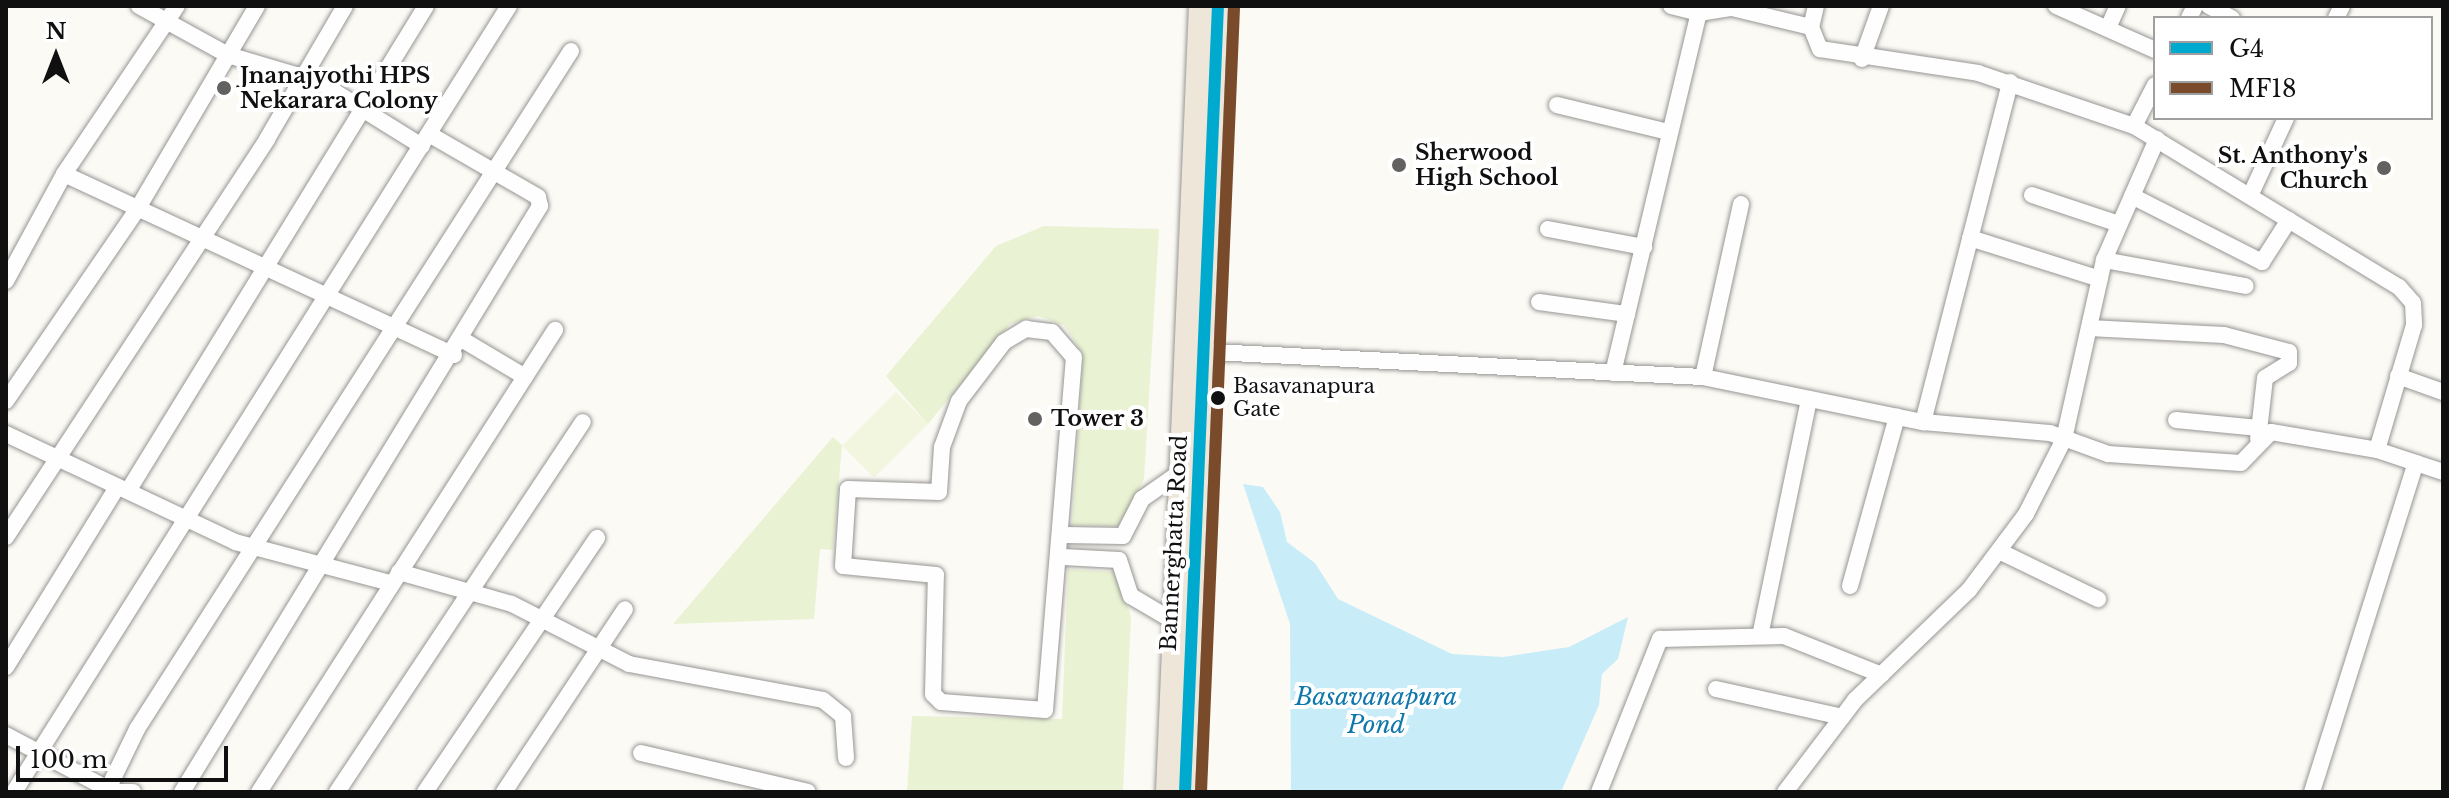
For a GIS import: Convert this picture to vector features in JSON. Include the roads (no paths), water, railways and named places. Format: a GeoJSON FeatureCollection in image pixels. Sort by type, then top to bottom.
{"type":"FeatureCollection","features":[{"type":"Feature","properties":{"kind":"main road","name":"Bannerghatta Road"},"geometry":{"type":"LineString","coordinates":[[1185,792],[1199,6]]}},
{"type":"Feature","properties":{"kind":"main road","name":"Bannerghatta Road"},"geometry":{"type":"LineString","coordinates":[[1166,792],[1168,618],[1175,476],[1195,351],[1218,6]]}},
{"type":"Feature","properties":{"kind":"street"},"geometry":{"type":"LineString","coordinates":[[139,6],[173,13],[228,55],[303,79],[365,106],[426,140],[491,170],[538,197],[540,206],[458,348],[318,561],[182,792]]}},
{"type":"Feature","properties":{"kind":"street"},"geometry":{"type":"LineString","coordinates":[[6,401],[138,208],[257,6]]}},
{"type":"Feature","properties":{"kind":"street"},"geometry":{"type":"LineString","coordinates":[[6,537],[55,456],[303,79],[345,6]]}},
{"type":"Feature","properties":{"kind":"street"},"geometry":{"type":"LineString","coordinates":[[6,667],[122,489],[426,6]]}},
{"type":"Feature","properties":{"kind":"street"},"geometry":{"type":"LineString","coordinates":[[14,792],[509,6]]}},
{"type":"Feature","properties":{"kind":"street"},"geometry":{"type":"LineString","coordinates":[[1671,6],[1699,13],[1732,8],[1811,27]]}},
{"type":"Feature","properties":{"kind":"street"},"geometry":{"type":"LineString","coordinates":[[1816,6],[1811,27],[1820,49],[1862,59],[2010,82],[2134,126],[2399,287],[2413,303],[2414,325],[2377,450]]}},
{"type":"Feature","properties":{"kind":"street"},"geometry":{"type":"LineString","coordinates":[[1862,59],[1881,6]]}},
{"type":"Feature","properties":{"kind":"street"},"geometry":{"type":"LineString","coordinates":[[2056,6],[2153,49]]}},
{"type":"Feature","properties":{"kind":"street"},"geometry":{"type":"LineString","coordinates":[[2108,28],[2118,6]]}},
{"type":"Feature","properties":{"kind":"street"},"geometry":{"type":"LineString","coordinates":[[2209,6],[2228,16]]}},
{"type":"Feature","properties":{"kind":"street"},"geometry":{"type":"LineString","coordinates":[[6,280],[64,174],[173,13]]}},
{"type":"Feature","properties":{"kind":"street"},"geometry":{"type":"LineString","coordinates":[[1613,373],[1699,13]]}},
{"type":"Feature","properties":{"kind":"street"},"geometry":{"type":"LineString","coordinates":[[105,791],[137,729],[391,324],[571,51]]}},
{"type":"Feature","properties":{"kind":"street"},"geometry":{"type":"LineString","coordinates":[[1923,422],[2010,82]]}},
{"type":"Feature","properties":{"kind":"street"},"geometry":{"type":"LineString","coordinates":[[2134,126],[2153,89]]}},
{"type":"Feature","properties":{"kind":"street"},"geometry":{"type":"LineString","coordinates":[[1557,105],[1669,132]]}},
{"type":"Feature","properties":{"kind":"street"},"geometry":{"type":"LineString","coordinates":[[2250,196],[2285,120]]}},
{"type":"Feature","properties":{"kind":"street"},"geometry":{"type":"LineString","coordinates":[[1785,792],[1842,717],[2001,552],[2064,439],[2104,260],[2157,139]]}},
{"type":"Feature","properties":{"kind":"street"},"geometry":{"type":"LineString","coordinates":[[64,174],[201,234],[391,324],[525,377]]}},
{"type":"Feature","properties":{"kind":"street"},"geometry":{"type":"LineString","coordinates":[[2032,195],[2119,224]]}},
{"type":"Feature","properties":{"kind":"street"},"geometry":{"type":"LineString","coordinates":[[2132,196],[2262,262],[2289,220]]}},
{"type":"Feature","properties":{"kind":"street"},"geometry":{"type":"LineString","coordinates":[[1703,377],[1741,204]]}},
{"type":"Feature","properties":{"kind":"street"},"geometry":{"type":"LineString","coordinates":[[1548,229],[1644,247]]}},
{"type":"Feature","properties":{"kind":"street"},"geometry":{"type":"LineString","coordinates":[[1970,238],[2100,279]]}},
{"type":"Feature","properties":{"kind":"street"},"geometry":{"type":"LineString","coordinates":[[2104,260],[2246,286]]}},
{"type":"Feature","properties":{"kind":"street"},"geometry":{"type":"LineString","coordinates":[[1539,302],[1627,314]]}},
{"type":"Feature","properties":{"kind":"street"},"geometry":{"type":"LineString","coordinates":[[1195,351],[1703,377],[1923,422],[2064,439],[2108,454],[2241,463],[2258,434],[2265,378],[2289,363],[2289,352],[2224,335],[2089,328]]}},
{"type":"Feature","properties":{"kind":"street"},"geometry":{"type":"LineString","coordinates":[[259,792],[555,330]]}},
{"type":"Feature","properties":{"kind":"street"},"geometry":{"type":"LineString","coordinates":[[1044,330],[1074,357],[1063,557],[1054,572],[1045,710],[941,702],[933,694],[936,575],[843,566],[848,489],[939,492],[946,432],[969,385],[1010,336],[1044,330]]}},
{"type":"Feature","properties":{"kind":"street"},"geometry":{"type":"LineString","coordinates":[[2398,376],[2443,392]]}},
{"type":"Feature","properties":{"kind":"street"},"geometry":{"type":"LineString","coordinates":[[1760,636],[1809,399]]}},
{"type":"Feature","properties":{"kind":"street"},"geometry":{"type":"LineString","coordinates":[[1850,586],[1897,416]]}},
{"type":"Feature","properties":{"kind":"street"},"geometry":{"type":"LineString","coordinates":[[2176,420],[2258,434],[2279,432],[2377,450],[2443,472]]}},
{"type":"Feature","properties":{"kind":"street"},"geometry":{"type":"LineString","coordinates":[[337,792],[583,422]]}},
{"type":"Feature","properties":{"kind":"street"},"geometry":{"type":"LineString","coordinates":[[6,434],[186,519],[253,547],[395,577],[473,589],[541,617],[603,650],[705,682],[823,700],[843,716],[846,758]]}},
{"type":"Feature","properties":{"kind":"street"},"geometry":{"type":"LineString","coordinates":[[2312,792],[2416,463]]}},
{"type":"Feature","properties":{"kind":"street"},"geometry":{"type":"LineString","coordinates":[[1064,535],[1123,536],[1142,499],[1175,476]]}},
{"type":"Feature","properties":{"kind":"street"},"geometry":{"type":"LineString","coordinates":[[425,792],[597,538]]}},
{"type":"Feature","properties":{"kind":"street"},"geometry":{"type":"LineString","coordinates":[[2001,552],[2098,599]]}},
{"type":"Feature","properties":{"kind":"street"},"geometry":{"type":"LineString","coordinates":[[1063,557],[1119,560],[1131,596],[1168,618]]}},
{"type":"Feature","properties":{"kind":"street"},"geometry":{"type":"LineString","coordinates":[[504,792],[603,650],[625,609]]}},
{"type":"Feature","properties":{"kind":"street"},"geometry":{"type":"LineString","coordinates":[[1599,792],[1660,639],[1760,636],[1826,648],[1882,675]]}},
{"type":"Feature","properties":{"kind":"street"},"geometry":{"type":"LineString","coordinates":[[1716,689],[1842,717]]}},
{"type":"Feature","properties":{"kind":"street"},"geometry":{"type":"LineString","coordinates":[[6,735],[40,751],[105,791],[133,792]]}},
{"type":"Feature","properties":{"kind":"street"},"geometry":{"type":"LineString","coordinates":[[641,753],[808,792]]}},
{"type":"Feature","properties":{"kind":"water","name":"Basavanapura Pond"},"geometry":{"type":"Polygon","coordinates":[[[1243,484],[1263,487],[1280,512],[1287,542],[1315,563],[1338,599],[1452,654],[1503,657],[1569,647],[1628,617],[1618,659],[1602,674],[1599,705],[1561,792],[1291,792],[1290,624],[1243,484]]]}},
{"type":"Feature","properties":{"kind":"place","name":"Jnanajyothi HPS Nekarara Colony"},"geometry":{"type":"Point","coordinates":[224,88]}},
{"type":"Feature","properties":{"kind":"place","name":"Sherwood High School"},"geometry":{"type":"Point","coordinates":[1399,165]}},
{"type":"Feature","properties":{"kind":"place","name":"St. Anthony's Church"},"geometry":{"type":"Point","coordinates":[2384,168]}},
{"type":"Feature","properties":{"kind":"place","name":"Basavanapura Gate"},"geometry":{"type":"Point","coordinates":[1218,398]}},
{"type":"Feature","properties":{"kind":"place","name":"Tower 3"},"geometry":{"type":"Point","coordinates":[1035,419]}}]}
